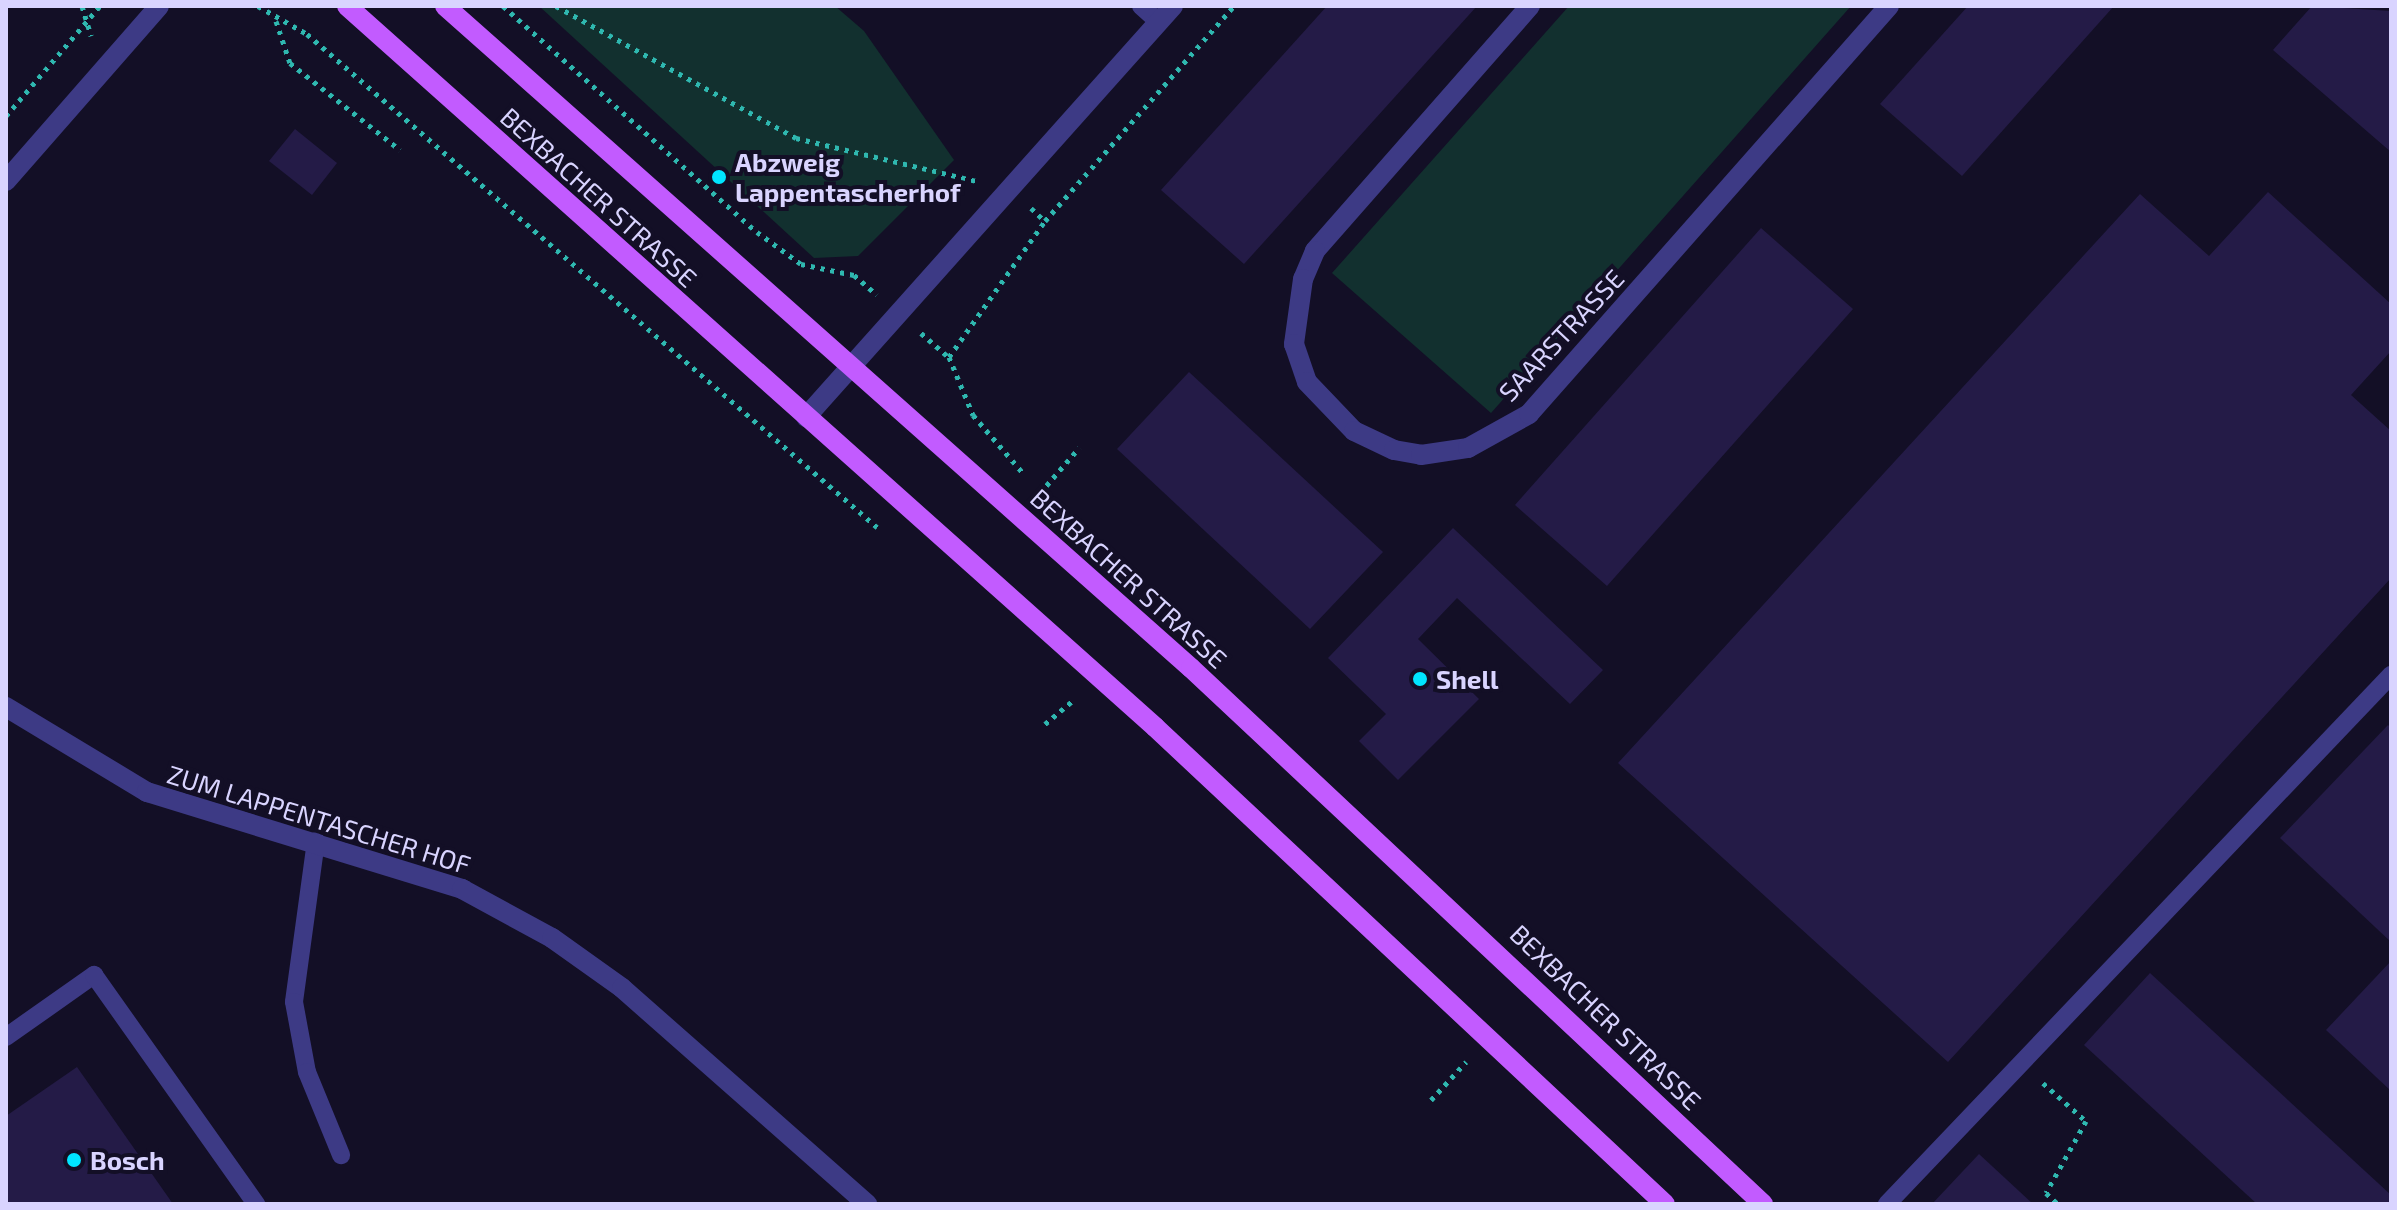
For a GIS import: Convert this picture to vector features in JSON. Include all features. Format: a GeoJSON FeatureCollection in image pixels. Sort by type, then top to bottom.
{"type":"FeatureCollection","features":[{"type":"Feature","properties":{"kind":"main road","name":"BEXBACHER STRASSE"},"geometry":{"type":"LineString","coordinates":[[347,6],[1155,727],[1665,1204]]}},
{"type":"Feature","properties":{"kind":"main road","name":"BEXBACHER STRASSE"},"geometry":{"type":"LineString","coordinates":[[445,6],[1021,515],[1555,1003],[1763,1204]]}},
{"type":"Feature","properties":{"kind":"street"},"geometry":{"type":"LineString","coordinates":[[6,181],[159,6]]}},
{"type":"Feature","properties":{"kind":"street"},"geometry":{"type":"LineString","coordinates":[[806,417],[1173,6]]}},
{"type":"Feature","properties":{"kind":"street","name":"SAARSTRASSE"},"geometry":{"type":"LineString","coordinates":[[1530,6],[1315,251],[1303,279],[1294,344],[1307,382],[1354,431],[1394,450],[1421,455],[1468,448],[1529,414],[1889,6]]}},
{"type":"Feature","properties":{"kind":"street","name":"ZUM LAPPENTASCHER HOF"},"geometry":{"type":"LineString","coordinates":[[6,707],[147,792],[316,841],[462,889],[552,938],[622,988],[867,1204]]}},
{"type":"Feature","properties":{"kind":"lane"},"geometry":{"type":"LineString","coordinates":[[1141,6],[1159,22]]}},
{"type":"Feature","properties":{"kind":"lane"},"geometry":{"type":"LineString","coordinates":[[1887,1204],[2391,675]]}},
{"type":"Feature","properties":{"kind":"lane"},"geometry":{"type":"LineString","coordinates":[[316,841],[294,1002],[307,1072],[341,1155]]}},
{"type":"Feature","properties":{"kind":"lane"},"geometry":{"type":"LineString","coordinates":[[6,1037],[94,975],[256,1204]]}},
{"type":"Feature","properties":{"kind":"path"},"geometry":{"type":"LineString","coordinates":[[6,116],[100,6]]}},
{"type":"Feature","properties":{"kind":"path"},"geometry":{"type":"LineString","coordinates":[[258,6],[276,20],[307,34],[884,532]]}},
{"type":"Feature","properties":{"kind":"path"},"geometry":{"type":"LineString","coordinates":[[556,6],[796,138],[1011,190],[1045,221]]}},
{"type":"Feature","properties":{"kind":"path"},"geometry":{"type":"LineString","coordinates":[[949,357],[1045,221],[1234,6]]}},
{"type":"Feature","properties":{"kind":"path"},"geometry":{"type":"LineString","coordinates":[[276,20],[290,63],[400,150]]}},
{"type":"Feature","properties":{"kind":"path"},"geometry":{"type":"LineString","coordinates":[[1021,515],[1079,448]]}},
{"type":"Feature","properties":{"kind":"path"},"geometry":{"type":"LineString","coordinates":[[1064,688],[1087,709]]}},
{"type":"Feature","properties":{"kind":"path"},"geometry":{"type":"LineString","coordinates":[[1045,724],[1076,698]]}},
{"type":"Feature","properties":{"kind":"path"},"geometry":{"type":"LineString","coordinates":[[1455,1050],[1478,1072]]}},
{"type":"Feature","properties":{"kind":"path"},"geometry":{"type":"LineString","coordinates":[[1431,1100],[1467,1061]]}},
{"type":"Feature","properties":{"kind":"path"},"geometry":{"type":"LineString","coordinates":[[2021,1064],[2086,1121],[2046,1193],[2058,1204]]}},
{"type":"Feature","properties":{"kind":"green space"},"geometry":{"type":"Polygon","coordinates":[[[539,6],[835,6],[864,31],[954,160],[858,256],[814,258],[539,6]]]}},
{"type":"Feature","properties":{"kind":"green space"},"geometry":{"type":"Polygon","coordinates":[[[1569,6],[1851,6],[1491,413],[1332,273],[1569,6]]]}},
{"type":"Feature","properties":{"kind":"building"},"geometry":{"type":"Polygon","coordinates":[[[1327,6],[1477,6],[1244,264],[1161,190],[1327,6]]]}},
{"type":"Feature","properties":{"kind":"building"},"geometry":{"type":"Polygon","coordinates":[[[1968,6],[2114,6],[1962,176],[1880,104],[1968,6]]]}},
{"type":"Feature","properties":{"kind":"building"},"geometry":{"type":"Polygon","coordinates":[[[2312,6],[2391,11],[2391,152],[2273,50],[2312,6]]]}},
{"type":"Feature","properties":{"kind":"building"},"geometry":{"type":"Polygon","coordinates":[[[295,129],[337,163],[312,195],[269,161],[295,129]]]}},
{"type":"Feature","properties":{"kind":"building"},"geometry":{"type":"Polygon","coordinates":[[[2268,192],[2391,304],[2391,351],[2351,395],[2391,431],[2391,578],[1948,1062],[1618,763],[2140,194],[2209,256],[2268,192]]]}},
{"type":"Feature","properties":{"kind":"building"},"geometry":{"type":"Polygon","coordinates":[[[1761,228],[1853,309],[1607,586],[1515,505],[1761,228]]]}},
{"type":"Feature","properties":{"kind":"building"},"geometry":{"type":"Polygon","coordinates":[[[1189,372],[1383,552],[1310,629],[1117,449],[1189,372]]]}},
{"type":"Feature","properties":{"kind":"building"},"geometry":{"type":"Polygon","coordinates":[[[1453,528],[1603,670],[1570,704],[1457,598],[1418,639],[1479,699],[1398,780],[1359,741],[1386,714],[1328,658],[1453,528]]]}},
{"type":"Feature","properties":{"kind":"building"},"geometry":{"type":"Polygon","coordinates":[[[2388,725],[2391,728],[2391,942],[2280,838],[2388,725]]]}},
{"type":"Feature","properties":{"kind":"building"},"geometry":{"type":"Polygon","coordinates":[[[2391,961],[2391,1091],[2326,1030],[2391,961]]]}},
{"type":"Feature","properties":{"kind":"building"},"geometry":{"type":"Polygon","coordinates":[[[2150,973],[2391,1195],[2391,1204],[2257,1204],[2084,1045],[2150,973]]]}},
{"type":"Feature","properties":{"kind":"building","name":"Bosch"},"geometry":{"type":"Polygon","coordinates":[[[77,1067],[173,1204],[6,1204],[6,1116],[77,1067]]]}},
{"type":"Feature","properties":{"kind":"building"},"geometry":{"type":"Polygon","coordinates":[[[1979,1154],[2033,1204],[1932,1204],[1979,1154]]]}},
{"type":"Feature","properties":{"kind":"place","name":"Abzweig Lappentascherhof"},"geometry":{"type":"Point","coordinates":[719,177]}},
{"type":"Feature","properties":{"kind":"place","name":"Shell"},"geometry":{"type":"Point","coordinates":[1420,679]}},
{"type":"Feature","properties":{"kind":"place","name":"Bosch"},"geometry":{"type":"Point","coordinates":[74,1160]}}]}
